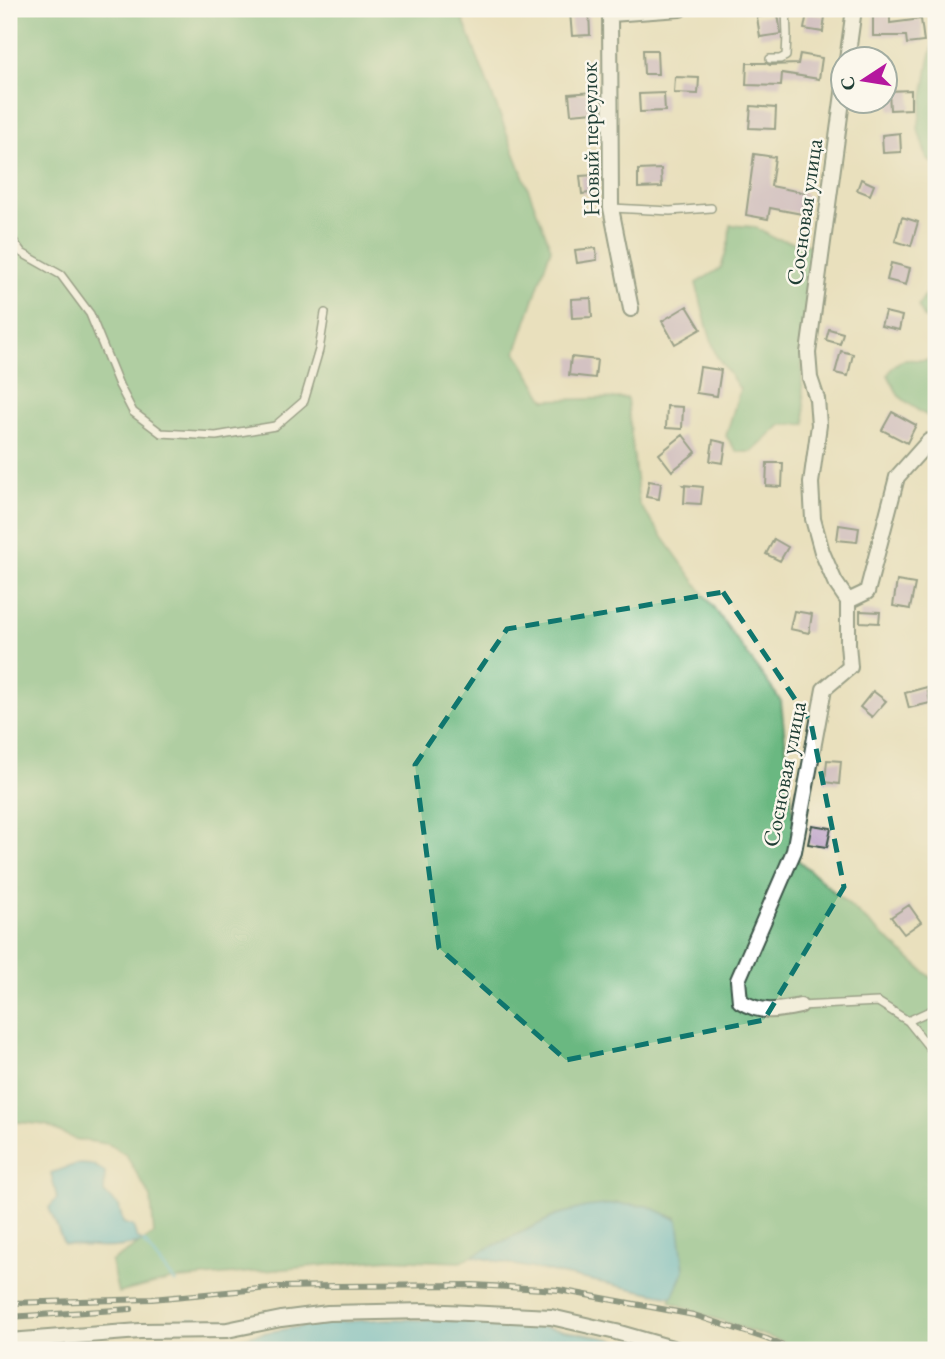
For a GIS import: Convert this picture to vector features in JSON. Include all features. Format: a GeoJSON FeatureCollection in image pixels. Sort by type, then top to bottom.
{"type":"FeatureCollection","features":[{"type":"Feature","properties":{"kind":"street"},"geometry":{"type":"LineString","coordinates":[[610,11],[680,9]]}},
{"type":"Feature","properties":{"kind":"street"},"geometry":{"type":"LineString","coordinates":[[849,46],[854,9]]}},
{"type":"Feature","properties":{"kind":"street","name":"Новый переулок"},"geometry":{"type":"LineString","coordinates":[[610,11],[611,208],[631,309]]}},
{"type":"Feature","properties":{"kind":"street","name":"Сосновая улица"},"geometry":{"type":"LineString","coordinates":[[800,1006],[776,1011],[752,1008],[740,1001],[737,979],[794,851],[824,689],[850,667],[848,601],[835,582],[822,552],[813,519],[811,484],[819,425],[808,353],[840,116]]}},
{"type":"Feature","properties":{"kind":"street"},"geometry":{"type":"LineString","coordinates":[[848,601],[867,592],[897,477],[929,441],[936,442]]}},
{"type":"Feature","properties":{"kind":"street"},"geometry":{"type":"LineString","coordinates":[[9,1341],[140,1331],[227,1330],[328,1313],[426,1311],[551,1317],[679,1350]]}},
{"type":"Feature","properties":{"kind":"lane"},"geometry":{"type":"LineString","coordinates":[[770,59],[780,60],[786,56],[786,9]]}},
{"type":"Feature","properties":{"kind":"lane"},"geometry":{"type":"LineString","coordinates":[[611,208],[670,211],[711,208]]}},
{"type":"Feature","properties":{"kind":"lane"},"geometry":{"type":"LineString","coordinates":[[9,235],[22,253],[61,275],[90,314],[119,386],[133,412],[160,433],[216,436],[275,426],[304,401],[319,350],[326,313]]}},
{"type":"Feature","properties":{"kind":"lane"},"geometry":{"type":"LineString","coordinates":[[800,1006],[877,1002],[908,1021],[936,1056]]}},
{"type":"Feature","properties":{"kind":"lane"},"geometry":{"type":"LineString","coordinates":[[908,1021],[936,1007]]}},
{"type":"Feature","properties":{"kind":"highlighted area"},"geometry":{"type":"Polygon","coordinates":[[[723,592],[811,723],[844,887],[764,1020],[566,1060],[439,948],[415,765],[507,629],[723,592]]]}},
{"type":"Feature","properties":{"kind":"green space"},"geometry":{"type":"Polygon","coordinates":[[[9,9],[459,9],[551,248],[516,352],[545,400],[627,398],[639,504],[781,701],[798,860],[936,982],[936,1350],[807,1350],[670,1301],[684,1270],[676,1217],[617,1203],[559,1214],[460,1262],[388,1259],[170,1280],[118,1293],[111,1262],[154,1234],[151,1198],[126,1155],[108,1144],[74,1139],[46,1125],[9,1121],[9,9]]]}},
{"type":"Feature","properties":{"kind":"green space"},"geometry":{"type":"Polygon","coordinates":[[[936,35],[936,166],[927,159],[918,129],[936,35]]]}},
{"type":"Feature","properties":{"kind":"green space"},"geometry":{"type":"Polygon","coordinates":[[[730,225],[755,227],[774,238],[818,247],[802,348],[806,424],[781,425],[752,452],[737,452],[726,436],[740,389],[716,355],[696,283],[721,268],[729,241],[730,225]]]}},
{"type":"Feature","properties":{"kind":"green space"},"geometry":{"type":"Polygon","coordinates":[[[936,273],[936,328],[924,317],[918,306],[932,284],[932,275],[936,273]]]}},
{"type":"Feature","properties":{"kind":"green space"},"geometry":{"type":"Polygon","coordinates":[[[936,357],[936,420],[899,396],[888,375],[893,367],[905,360],[936,357]]]}},
{"type":"Feature","properties":{"kind":"green space"},"geometry":{"type":"Polygon","coordinates":[[[216,1342],[215,1350],[9,1350],[9,1349],[216,1342]]]}},
{"type":"Feature","properties":{"kind":"water"},"geometry":{"type":"Polygon","coordinates":[[[77,1164],[93,1165],[105,1172],[104,1193],[119,1206],[123,1223],[133,1226],[137,1238],[144,1242],[104,1248],[64,1244],[49,1208],[57,1198],[51,1173],[77,1164]]]}},
{"type":"Feature","properties":{"kind":"water"},"geometry":{"type":"Polygon","coordinates":[[[614,1204],[648,1206],[678,1220],[684,1270],[672,1297],[472,1256],[560,1214],[586,1207],[614,1204]]]}},
{"type":"Feature","properties":{"kind":"water"},"geometry":{"type":"Polygon","coordinates":[[[388,1319],[543,1327],[612,1339],[641,1350],[223,1350],[226,1342],[256,1334],[323,1323],[388,1319]]]}},
{"type":"Feature","properties":{"kind":"building"},"geometry":{"type":"Polygon","coordinates":[[[589,10],[590,35],[572,36],[570,12],[589,10]]]}},
{"type":"Feature","properties":{"kind":"building"},"geometry":{"type":"Polygon","coordinates":[[[873,11],[890,11],[890,23],[921,19],[924,42],[907,44],[906,36],[873,36],[873,11]]]}},
{"type":"Feature","properties":{"kind":"building"},"geometry":{"type":"Polygon","coordinates":[[[807,13],[825,16],[823,32],[804,29],[807,13]]]}},
{"type":"Feature","properties":{"kind":"building"},"geometry":{"type":"Polygon","coordinates":[[[778,14],[781,34],[760,37],[757,17],[778,14]]]}},
{"type":"Feature","properties":{"kind":"building"},"geometry":{"type":"Polygon","coordinates":[[[643,50],[657,50],[658,74],[644,74],[643,50]]]}},
{"type":"Feature","properties":{"kind":"building"},"geometry":{"type":"Polygon","coordinates":[[[800,54],[822,58],[819,79],[782,73],[781,86],[746,85],[747,63],[798,64],[800,54]]]}},
{"type":"Feature","properties":{"kind":"building"},"geometry":{"type":"Polygon","coordinates":[[[675,77],[699,78],[698,94],[674,93],[675,77]]]}},
{"type":"Feature","properties":{"kind":"building"},"geometry":{"type":"Polygon","coordinates":[[[900,90],[911,90],[911,109],[900,110],[900,90]]]}},
{"type":"Feature","properties":{"kind":"building"},"geometry":{"type":"Polygon","coordinates":[[[592,92],[594,112],[571,114],[569,94],[592,92]]]}},
{"type":"Feature","properties":{"kind":"building"},"geometry":{"type":"Polygon","coordinates":[[[664,93],[665,111],[640,112],[639,94],[664,93]]]}},
{"type":"Feature","properties":{"kind":"building"},"geometry":{"type":"Polygon","coordinates":[[[751,106],[776,108],[775,129],[749,128],[751,106]]]}},
{"type":"Feature","properties":{"kind":"building"},"geometry":{"type":"Polygon","coordinates":[[[900,133],[901,152],[883,153],[882,135],[900,133]]]}},
{"type":"Feature","properties":{"kind":"building"},"geometry":{"type":"Polygon","coordinates":[[[754,154],[775,157],[771,186],[806,193],[802,214],[770,208],[768,219],[746,215],[754,154]]]}},
{"type":"Feature","properties":{"kind":"building"},"geometry":{"type":"Polygon","coordinates":[[[661,169],[662,187],[638,188],[638,170],[661,169]]]}},
{"type":"Feature","properties":{"kind":"building"},"geometry":{"type":"Polygon","coordinates":[[[595,175],[597,192],[582,194],[580,176],[595,175]]]}},
{"type":"Feature","properties":{"kind":"building"},"geometry":{"type":"Polygon","coordinates":[[[861,179],[874,185],[870,195],[857,190],[861,179]]]}},
{"type":"Feature","properties":{"kind":"building"},"geometry":{"type":"Polygon","coordinates":[[[902,217],[918,222],[911,246],[895,241],[902,217]]]}},
{"type":"Feature","properties":{"kind":"building"},"geometry":{"type":"Polygon","coordinates":[[[596,248],[597,260],[577,263],[575,250],[596,248]]]}},
{"type":"Feature","properties":{"kind":"building"},"geometry":{"type":"Polygon","coordinates":[[[891,263],[910,268],[906,285],[887,280],[891,263]]]}},
{"type":"Feature","properties":{"kind":"building"},"geometry":{"type":"Polygon","coordinates":[[[591,298],[592,317],[572,318],[571,299],[591,298]]]}},
{"type":"Feature","properties":{"kind":"building"},"geometry":{"type":"Polygon","coordinates":[[[687,306],[701,329],[675,344],[662,321],[687,306]]]}},
{"type":"Feature","properties":{"kind":"building"},"geometry":{"type":"Polygon","coordinates":[[[885,312],[902,316],[899,330],[881,326],[885,312]]]}},
{"type":"Feature","properties":{"kind":"building"},"geometry":{"type":"Polygon","coordinates":[[[829,329],[843,333],[840,344],[826,340],[829,329]]]}},
{"type":"Feature","properties":{"kind":"building"},"geometry":{"type":"Polygon","coordinates":[[[841,351],[853,354],[848,376],[835,373],[841,351]]]}},
{"type":"Feature","properties":{"kind":"building"},"geometry":{"type":"Polygon","coordinates":[[[571,357],[597,360],[595,378],[569,375],[571,357]]]}},
{"type":"Feature","properties":{"kind":"building"},"geometry":{"type":"Polygon","coordinates":[[[700,367],[721,370],[717,396],[696,393],[700,367]]]}},
{"type":"Feature","properties":{"kind":"building"},"geometry":{"type":"Polygon","coordinates":[[[667,406],[683,407],[682,429],[666,428],[667,406]]]}},
{"type":"Feature","properties":{"kind":"building"},"geometry":{"type":"Polygon","coordinates":[[[892,412],[916,425],[907,443],[882,430],[892,412]]]}},
{"type":"Feature","properties":{"kind":"building"},"geometry":{"type":"Polygon","coordinates":[[[683,435],[696,452],[672,471],[659,454],[683,435]]]}},
{"type":"Feature","properties":{"kind":"building"},"geometry":{"type":"Polygon","coordinates":[[[713,440],[726,443],[723,463],[710,461],[713,440]]]}},
{"type":"Feature","properties":{"kind":"building"},"geometry":{"type":"Polygon","coordinates":[[[767,463],[783,463],[782,487],[766,486],[767,463]]]}},
{"type":"Feature","properties":{"kind":"building"},"geometry":{"type":"Polygon","coordinates":[[[649,481],[661,483],[659,499],[646,497],[649,481]]]}},
{"type":"Feature","properties":{"kind":"building"},"geometry":{"type":"Polygon","coordinates":[[[683,485],[703,487],[701,504],[684,503],[683,485]]]}},
{"type":"Feature","properties":{"kind":"building"},"geometry":{"type":"Polygon","coordinates":[[[839,525],[859,528],[857,542],[837,540],[839,525]]]}},
{"type":"Feature","properties":{"kind":"building"},"geometry":{"type":"Polygon","coordinates":[[[774,539],[788,547],[780,561],[766,554],[774,539]]]}},
{"type":"Feature","properties":{"kind":"building"},"geometry":{"type":"Polygon","coordinates":[[[897,581],[915,584],[910,609],[893,606],[897,581]]]}},
{"type":"Feature","properties":{"kind":"building"},"geometry":{"type":"Polygon","coordinates":[[[794,611],[812,614],[809,633],[790,629],[794,611]]]}},
{"type":"Feature","properties":{"kind":"building"},"geometry":{"type":"Polygon","coordinates":[[[860,611],[880,612],[879,623],[860,622],[860,611]]]}},
{"type":"Feature","properties":{"kind":"building"},"geometry":{"type":"Polygon","coordinates":[[[927,687],[930,703],[909,708],[905,693],[927,687]]]}},
{"type":"Feature","properties":{"kind":"building"},"geometry":{"type":"Polygon","coordinates":[[[873,691],[886,701],[872,717],[860,707],[873,691]]]}},
{"type":"Feature","properties":{"kind":"building"},"geometry":{"type":"Polygon","coordinates":[[[827,760],[841,761],[839,784],[825,782],[827,760]]]}},
{"type":"Feature","properties":{"kind":"building"},"geometry":{"type":"Polygon","coordinates":[[[812,825],[831,828],[827,847],[808,844],[812,825]]]}},
{"type":"Feature","properties":{"kind":"building"},"geometry":{"type":"Polygon","coordinates":[[[909,905],[921,922],[904,934],[891,917],[909,905]]]}},
{"type":"Feature","properties":{"kind":"waterway"},"geometry":{"type":"LineString","coordinates":[[144,1242],[175,1282]]}},
{"type":"Feature","properties":{"kind":"waterway"},"geometry":{"type":"LineString","coordinates":[[189,1319],[232,1322]]}},
{"type":"Feature","properties":{"kind":"railway"},"geometry":{"type":"LineString","coordinates":[[9,1303],[152,1299],[280,1287],[473,1285],[559,1290],[694,1315],[792,1350]]}},
{"type":"Feature","properties":{"kind":"railway"},"geometry":{"type":"LineString","coordinates":[[9,1317],[131,1309]]}}]}
